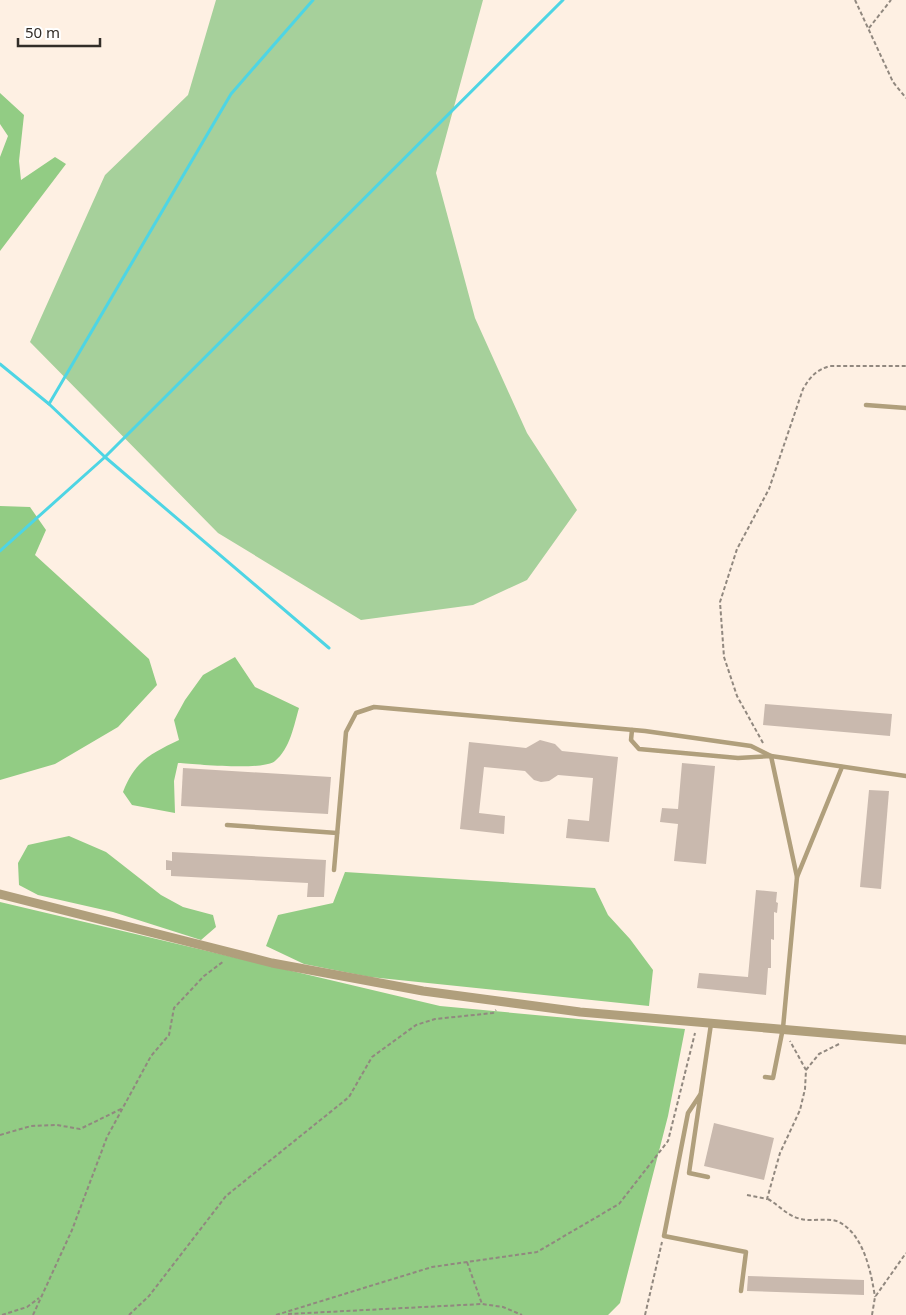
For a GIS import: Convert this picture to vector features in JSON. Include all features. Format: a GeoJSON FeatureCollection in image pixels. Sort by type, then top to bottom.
{"type":"FeatureCollection","features":[{"type":"Feature","properties":{"kind":"street"},"geometry":{"type":"LineString","coordinates":[[0,894],[272,963],[423,991],[580,1012],[906,1040]]}},
{"type":"Feature","properties":{"kind":"lane"},"geometry":{"type":"LineString","coordinates":[[866,405],[906,408]]}},
{"type":"Feature","properties":{"kind":"lane"},"geometry":{"type":"LineString","coordinates":[[334,870],[346,732],[356,713],[374,707],[632,730],[751,746],[771,756]]}},
{"type":"Feature","properties":{"kind":"lane"},"geometry":{"type":"LineString","coordinates":[[632,730],[631,740],[639,749],[738,758],[771,756],[906,776]]}},
{"type":"Feature","properties":{"kind":"lane"},"geometry":{"type":"LineString","coordinates":[[771,756],[797,877]]}},
{"type":"Feature","properties":{"kind":"lane"},"geometry":{"type":"LineString","coordinates":[[765,1077],[772,1078],[783,1028],[797,877],[842,767]]}},
{"type":"Feature","properties":{"kind":"lane"},"geometry":{"type":"LineString","coordinates":[[227,825],[337,833]]}},
{"type":"Feature","properties":{"kind":"lane"},"geometry":{"type":"LineString","coordinates":[[708,1178],[689,1173],[711,1023]]}},
{"type":"Feature","properties":{"kind":"lane"},"geometry":{"type":"LineString","coordinates":[[700,1095],[688,1114],[664,1236],[746,1252],[741,1291]]}},
{"type":"Feature","properties":{"kind":"path"},"geometry":{"type":"LineString","coordinates":[[855,0],[893,82],[906,98]]}},
{"type":"Feature","properties":{"kind":"path"},"geometry":{"type":"LineString","coordinates":[[869,28],[891,0]]}},
{"type":"Feature","properties":{"kind":"path"},"geometry":{"type":"LineString","coordinates":[[771,756],[736,696],[724,657],[720,602],[737,549],[769,489],[804,389],[810,377],[820,369],[830,366],[906,366]]}},
{"type":"Feature","properties":{"kind":"path"},"geometry":{"type":"LineString","coordinates":[[33,1315],[72,1230],[107,1137],[151,1056],[169,1035],[174,1008],[204,976],[235,953]]}},
{"type":"Feature","properties":{"kind":"path"},"geometry":{"type":"LineString","coordinates":[[129,1315],[149,1296],[226,1196],[349,1097],[372,1057],[416,1025],[434,1019],[493,1013],[504,1002]]}},
{"type":"Feature","properties":{"kind":"path"},"geometry":{"type":"LineString","coordinates":[[283,1314],[432,1267],[537,1252],[619,1204],[668,1141],[697,1022]]}},
{"type":"Feature","properties":{"kind":"path"},"geometry":{"type":"LineString","coordinates":[[767,1199],[780,1153],[800,1110],[805,1089],[806,1070],[783,1028]]}},
{"type":"Feature","properties":{"kind":"path"},"geometry":{"type":"LineString","coordinates":[[806,1070],[819,1054],[854,1035]]}},
{"type":"Feature","properties":{"kind":"path"},"geometry":{"type":"LineString","coordinates":[[0,1135],[31,1126],[57,1125],[80,1129],[123,1108]]}},
{"type":"Feature","properties":{"kind":"path"},"geometry":{"type":"LineString","coordinates":[[747,1195],[767,1199],[785,1212],[801,1219],[839,1222],[856,1238],[864,1254],[875,1297],[872,1315]]}},
{"type":"Feature","properties":{"kind":"path"},"geometry":{"type":"LineString","coordinates":[[645,1315],[664,1236]]}},
{"type":"Feature","properties":{"kind":"path"},"geometry":{"type":"LineString","coordinates":[[875,1297],[906,1253]]}},
{"type":"Feature","properties":{"kind":"path"},"geometry":{"type":"LineString","coordinates":[[467,1262],[482,1304]]}},
{"type":"Feature","properties":{"kind":"path"},"geometry":{"type":"LineString","coordinates":[[2,1315],[27,1307],[41,1296]]}},
{"type":"Feature","properties":{"kind":"path"},"geometry":{"type":"LineString","coordinates":[[276,1315],[482,1304],[503,1307],[522,1315]]}},
{"type":"Feature","properties":{"kind":"green space"},"geometry":{"type":"Polygon","coordinates":[[[216,0],[483,0],[436,173],[475,318],[527,433],[577,510],[527,580],[473,605],[361,620],[218,533],[30,342],[105,175],[188,95],[216,0]]]}},
{"type":"Feature","properties":{"kind":"green space"},"geometry":{"type":"Polygon","coordinates":[[[0,93],[24,115],[19,161],[21,180],[55,157],[66,164],[0,251],[0,157],[8,136],[0,124],[0,93]]]}},
{"type":"Feature","properties":{"kind":"green space"},"geometry":{"type":"Polygon","coordinates":[[[0,506],[30,507],[46,530],[35,555],[149,659],[157,685],[118,727],[55,764],[0,780],[0,506]]]}},
{"type":"Feature","properties":{"kind":"green space"},"geometry":{"type":"Polygon","coordinates":[[[235,657],[255,687],[299,708],[291,736],[280,756],[275,761],[257,766],[178,763],[174,781],[175,813],[132,805],[123,792],[133,773],[152,754],[179,740],[174,720],[185,700],[203,675],[235,657]]]}},
{"type":"Feature","properties":{"kind":"green space"},"geometry":{"type":"Polygon","coordinates":[[[69,836],[106,852],[161,895],[183,907],[213,915],[216,927],[201,940],[113,912],[38,895],[19,885],[18,863],[28,845],[69,836]]]}},
{"type":"Feature","properties":{"kind":"green space"},"geometry":{"type":"Polygon","coordinates":[[[345,872],[595,888],[608,915],[630,939],[653,970],[649,1006],[370,977],[304,964],[266,946],[278,915],[333,903],[345,872]]]}},
{"type":"Feature","properties":{"kind":"green space"},"geometry":{"type":"Polygon","coordinates":[[[0,902],[440,1006],[685,1029],[668,1116],[620,1303],[608,1315],[0,1315],[0,902]]]}},
{"type":"Feature","properties":{"kind":"building"},"geometry":{"type":"Polygon","coordinates":[[[765,704],[892,714],[890,736],[763,725],[765,704]]]}},
{"type":"Feature","properties":{"kind":"building"},"geometry":{"type":"Polygon","coordinates":[[[540,740],[555,744],[562,751],[618,757],[609,842],[566,838],[568,819],[589,821],[593,778],[558,775],[549,781],[541,782],[534,780],[525,771],[484,767],[479,813],[505,816],[504,834],[460,829],[469,742],[526,748],[540,740]]]}},
{"type":"Feature","properties":{"kind":"building"},"geometry":{"type":"Polygon","coordinates":[[[682,763],[715,766],[706,864],[674,861],[678,824],[660,822],[662,808],[678,809],[682,763]]]}},
{"type":"Feature","properties":{"kind":"building"},"geometry":{"type":"Polygon","coordinates":[[[183,768],[331,777],[328,814],[181,806],[183,768]]]}},
{"type":"Feature","properties":{"kind":"building"},"geometry":{"type":"Polygon","coordinates":[[[869,790],[889,791],[881,889],[860,887],[869,790]]]}},
{"type":"Feature","properties":{"kind":"building"},"geometry":{"type":"Polygon","coordinates":[[[172,852],[326,860],[324,897],[307,897],[308,883],[171,876],[171,870],[166,870],[166,860],[172,861],[172,852]]]}},
{"type":"Feature","properties":{"kind":"building"},"geometry":{"type":"Polygon","coordinates":[[[756,890],[777,892],[777,913],[774,912],[774,940],[771,939],[771,968],[768,968],[766,995],[697,988],[699,973],[748,977],[756,890]]]}},
{"type":"Feature","properties":{"kind":"building"},"geometry":{"type":"Polygon","coordinates":[[[714,1123],[774,1138],[764,1180],[704,1166],[714,1123]]]}},
{"type":"Feature","properties":{"kind":"building"},"geometry":{"type":"Polygon","coordinates":[[[748,1276],[864,1280],[864,1295],[747,1291],[748,1276]]]}},
{"type":"Feature","properties":{"kind":"waterway"},"geometry":{"type":"LineString","coordinates":[[49,404],[231,94],[313,0]]}},
{"type":"Feature","properties":{"kind":"waterway"},"geometry":{"type":"LineString","coordinates":[[0,551],[105,457],[563,0]]}},
{"type":"Feature","properties":{"kind":"waterway"},"geometry":{"type":"LineString","coordinates":[[0,364],[49,404],[105,457],[329,648]]}}]}
